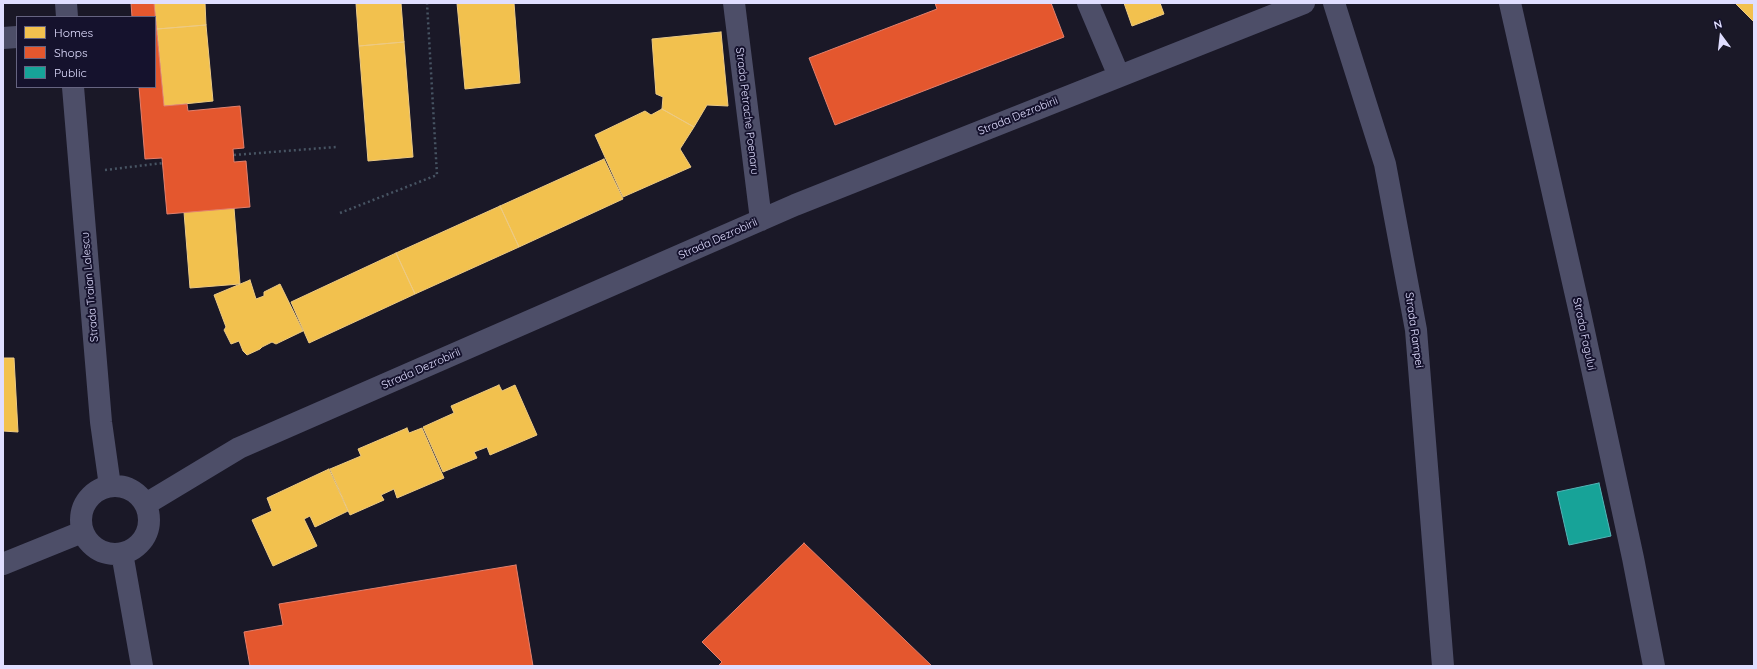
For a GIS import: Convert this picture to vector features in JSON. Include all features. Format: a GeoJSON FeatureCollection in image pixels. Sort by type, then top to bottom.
{"type":"FeatureCollection","features":[{"type":"Feature","properties":{"kind":"street"},"geometry":{"type":"LineString","coordinates":[[66,3],[67,16]]}},
{"type":"Feature","properties":{"kind":"street","name":"Strada Petrache Poenaru"},"geometry":{"type":"LineString","coordinates":[[734,3],[761,220]]}},
{"type":"Feature","properties":{"kind":"street"},"geometry":{"type":"LineString","coordinates":[[1088,3],[1119,76]]}},
{"type":"Feature","properties":{"kind":"street","name":"Strada Dezrobirii"},"geometry":{"type":"LineString","coordinates":[[146,504],[240,448],[761,220],[1304,3]]}},
{"type":"Feature","properties":{"kind":"street","name":"Strada Rampei"},"geometry":{"type":"LineString","coordinates":[[1334,3],[1385,164],[1416,330],[1443,666]]}},
{"type":"Feature","properties":{"kind":"street","name":"Strada Fagului"},"geometry":{"type":"LineString","coordinates":[[1510,3],[1585,336],[1633,558],[1654,666]]}},
{"type":"Feature","properties":{"kind":"street"},"geometry":{"type":"LineString","coordinates":[[3,38],[16,37]]}},
{"type":"Feature","properties":{"kind":"street","name":"Strada Traian Lalescu"},"geometry":{"type":"LineString","coordinates":[[73,88],[101,422],[110,486]]}},
{"type":"Feature","properties":{"kind":"street"},"geometry":{"type":"LineString","coordinates":[[110,486],[126,488],[138,495],[146,504],[148,512],[148,528],[142,540],[134,549],[122,553],[106,553],[91,546],[82,532],[80,517],[83,505],[98,489],[110,486]]}},
{"type":"Feature","properties":{"kind":"street"},"geometry":{"type":"LineString","coordinates":[[3,564],[82,532]]}},
{"type":"Feature","properties":{"kind":"street"},"geometry":{"type":"LineString","coordinates":[[122,553],[142,666]]}},
{"type":"Feature","properties":{"kind":"path"},"geometry":{"type":"LineString","coordinates":[[340,213],[437,174],[427,3]]}},
{"type":"Feature","properties":{"kind":"path"},"geometry":{"type":"LineString","coordinates":[[234,155],[336,147]]}},
{"type":"Feature","properties":{"kind":"path"},"geometry":{"type":"LineString","coordinates":[[80,172],[162,163]]}},
{"type":"Feature","properties":{"kind":"building: Homes"},"geometry":{"type":"Polygon","coordinates":[[[154,3],[205,3],[206,25],[157,29],[154,3]]]}},
{"type":"Feature","properties":{"kind":"building: Homes"},"geometry":{"type":"Polygon","coordinates":[[[356,3],[401,3],[404,42],[359,46],[356,3]]]}},
{"type":"Feature","properties":{"kind":"building: Homes"},"geometry":{"type":"Polygon","coordinates":[[[457,3],[514,3],[520,83],[465,89],[457,3]]]}},
{"type":"Feature","properties":{"kind":"building: Homes"},"geometry":{"type":"Polygon","coordinates":[[[1124,3],[1160,3],[1164,14],[1132,26],[1124,3]]]}},
{"type":"Feature","properties":{"kind":"building: Homes"},"geometry":{"type":"Polygon","coordinates":[[[1735,3],[1754,3],[1754,22],[1735,3]]]}},
{"type":"Feature","properties":{"kind":"building: Homes"},"geometry":{"type":"Polygon","coordinates":[[[206,25],[213,101],[164,106],[157,29],[206,25]]]}},
{"type":"Feature","properties":{"kind":"building: Homes"},"geometry":{"type":"Polygon","coordinates":[[[721,32],[728,106],[707,105],[694,127],[662,109],[663,97],[656,94],[652,39],[721,32]]]}},
{"type":"Feature","properties":{"kind":"building: Homes"},"geometry":{"type":"Polygon","coordinates":[[[404,42],[413,157],[368,161],[359,46],[404,42]]]}},
{"type":"Feature","properties":{"kind":"building: Homes"},"geometry":{"type":"Polygon","coordinates":[[[662,109],[694,127],[680,149],[691,167],[623,197],[595,135],[645,111],[651,115],[662,109]]]}},
{"type":"Feature","properties":{"kind":"building: Homes"},"geometry":{"type":"Polygon","coordinates":[[[604,159],[623,199],[519,247],[500,206],[604,159]]]}},
{"type":"Feature","properties":{"kind":"building: Homes"},"geometry":{"type":"Polygon","coordinates":[[[500,206],[519,247],[415,294],[396,253],[500,206]]]}},
{"type":"Feature","properties":{"kind":"building: Homes"},"geometry":{"type":"Polygon","coordinates":[[[234,208],[240,284],[190,288],[184,212],[234,208]]]}},
{"type":"Feature","properties":{"kind":"building: Homes"},"geometry":{"type":"Polygon","coordinates":[[[396,253],[415,294],[309,343],[291,302],[396,253]]]}},
{"type":"Feature","properties":{"kind":"building: Homes"},"geometry":{"type":"Polygon","coordinates":[[[250,280],[256,299],[264,296],[264,292],[280,284],[303,331],[276,344],[272,342],[247,355],[243,351],[239,341],[231,344],[224,330],[226,327],[214,295],[250,280]]]}},
{"type":"Feature","properties":{"kind":"building: Homes"},"geometry":{"type":"Polygon","coordinates":[[[3,358],[14,358],[18,432],[3,431],[3,358]]]}},
{"type":"Feature","properties":{"kind":"building: Homes"},"geometry":{"type":"Polygon","coordinates":[[[499,385],[502,391],[515,385],[537,435],[490,455],[487,447],[474,452],[477,458],[443,472],[423,427],[454,413],[451,406],[499,385]]]}},
{"type":"Feature","properties":{"kind":"building: Homes"},"geometry":{"type":"Polygon","coordinates":[[[407,428],[409,433],[422,428],[444,478],[397,498],[394,489],[381,495],[384,500],[350,515],[330,469],[361,456],[358,449],[407,428]]]}},
{"type":"Feature","properties":{"kind":"building: Homes"},"geometry":{"type":"Polygon","coordinates":[[[329,469],[348,511],[315,527],[310,516],[304,519],[317,546],[273,566],[252,520],[272,511],[267,498],[329,469]]]}},
{"type":"Feature","properties":{"kind":"building: Shops"},"geometry":{"type":"Polygon","coordinates":[[[131,3],[154,3],[155,16],[132,16],[131,3]]]}},
{"type":"Feature","properties":{"kind":"building: Shops"},"geometry":{"type":"Polygon","coordinates":[[[935,3],[1051,3],[1064,37],[835,125],[809,58],[937,9],[935,3]]]}},
{"type":"Feature","properties":{"kind":"building: Shops"},"geometry":{"type":"Polygon","coordinates":[[[156,24],[164,106],[187,104],[188,111],[240,106],[244,148],[233,149],[234,162],[246,161],[250,207],[167,214],[162,158],[145,159],[139,88],[156,88],[156,24]]]}},
{"type":"Feature","properties":{"kind":"building: Shops"},"geometry":{"type":"Polygon","coordinates":[[[804,543],[932,666],[718,666],[722,662],[702,642],[804,543]]]}},
{"type":"Feature","properties":{"kind":"building: Shops"},"geometry":{"type":"Polygon","coordinates":[[[516,565],[533,666],[250,666],[244,632],[283,625],[279,604],[516,565]]]}},
{"type":"Feature","properties":{"kind":"building: Public"},"geometry":{"type":"Polygon","coordinates":[[[1599,483],[1611,536],[1569,545],[1557,492],[1599,483]]]}}]}
